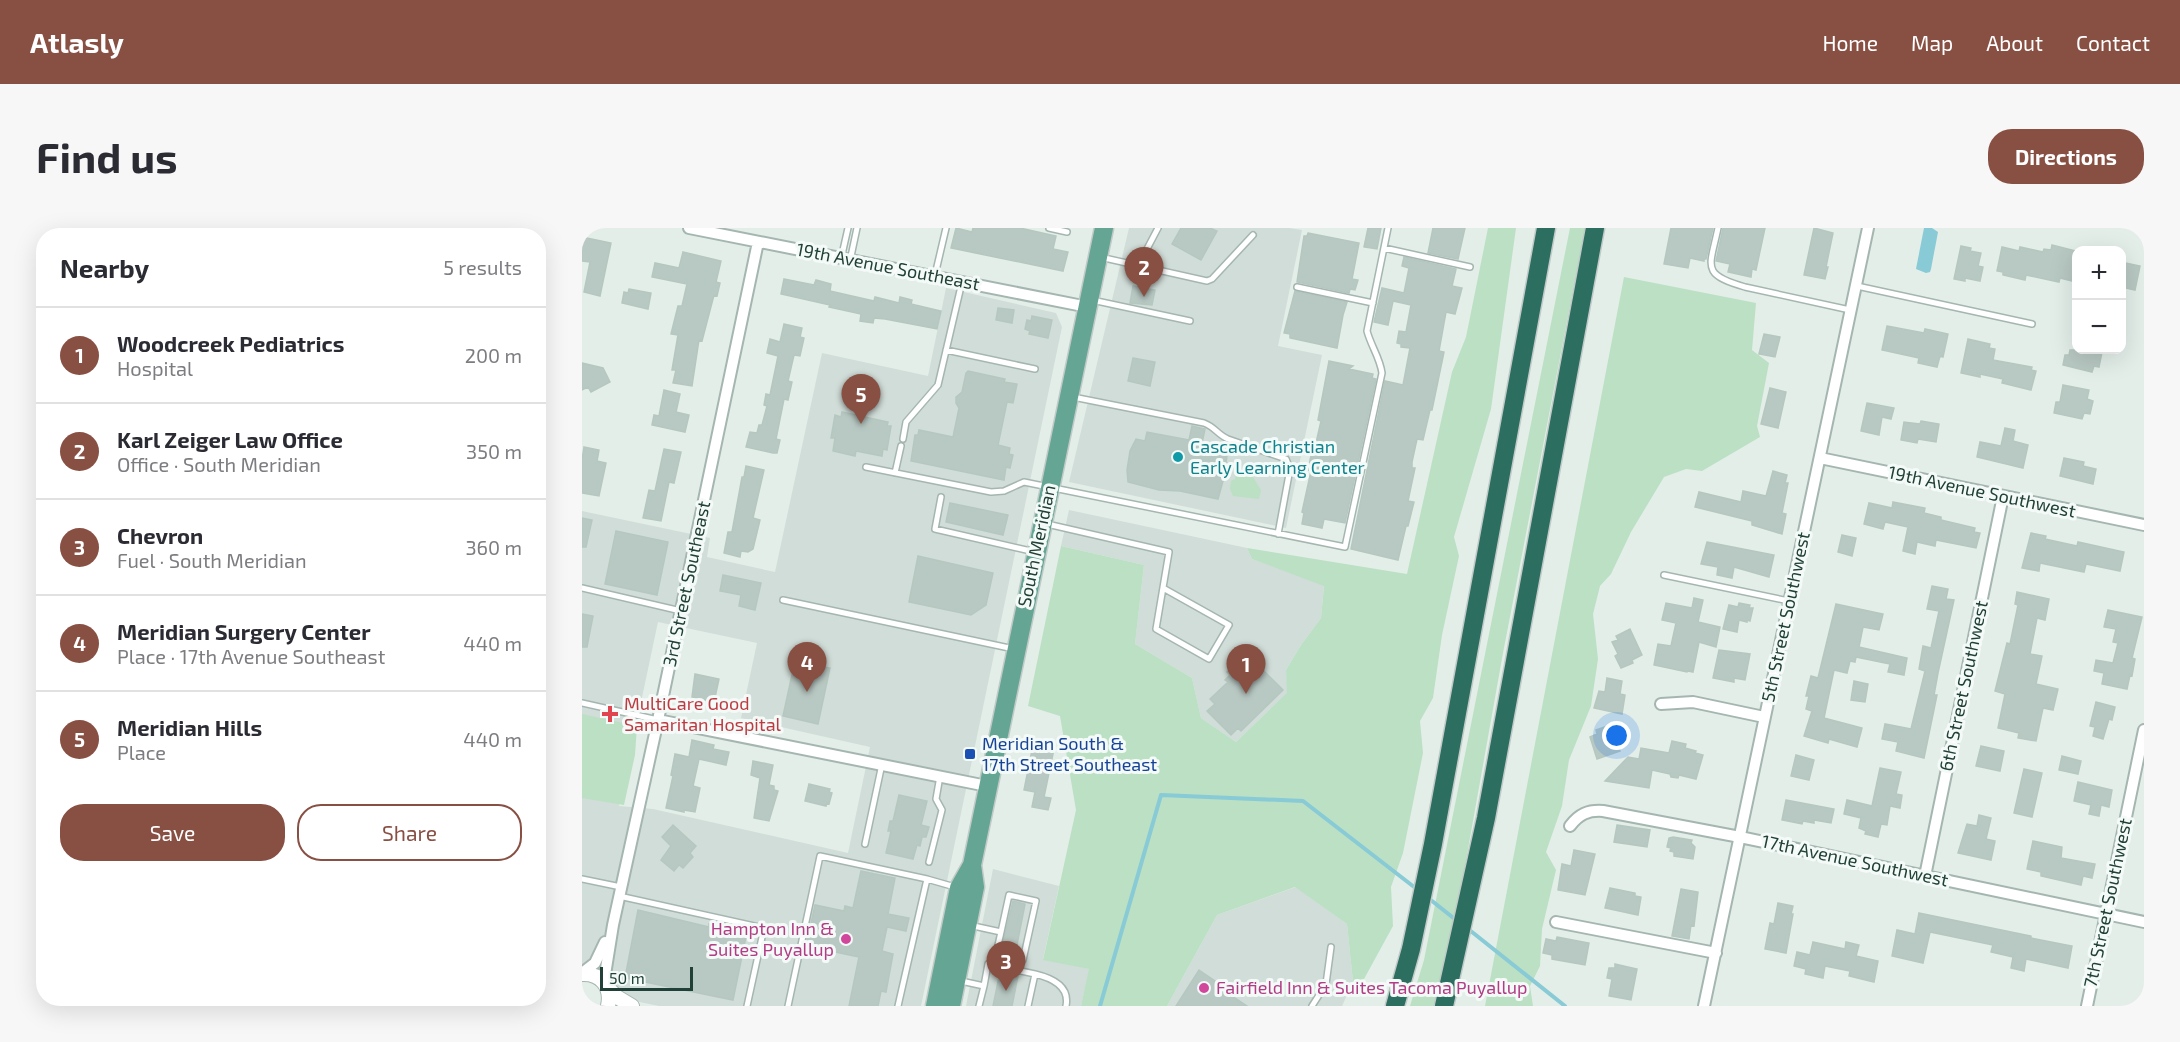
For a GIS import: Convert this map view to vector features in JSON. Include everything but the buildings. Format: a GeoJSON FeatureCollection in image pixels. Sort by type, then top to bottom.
{"type":"FeatureCollection","features":[{"type":"Feature","properties":{"kind":"highway"},"geometry":{"type":"LineString","coordinates":[[1395,1006],[1411,949],[1431,853],[1546,228]]}},
{"type":"Feature","properties":{"kind":"highway"},"geometry":{"type":"LineString","coordinates":[[1444,1006],[1477,859],[1595,228]]}},
{"type":"Feature","properties":{"kind":"highway"},"geometry":{"type":"LineString","coordinates":[[1456,1006],[1471,933],[1477,859]]}},
{"type":"Feature","properties":{"kind":"main road","name":"South Meridian"},"geometry":{"type":"LineString","coordinates":[[951,1006],[975,887],[972,865],[987,786],[1104,228]]}},
{"type":"Feature","properties":{"kind":"main road","name":"South Meridian"},"geometry":{"type":"LineString","coordinates":[[935,1006],[959,888],[972,865]]}},
{"type":"Feature","properties":{"kind":"street","name":"19th Avenue Southeast"},"geometry":{"type":"LineString","coordinates":[[689,228],[846,260],[1088,303]]}},
{"type":"Feature","properties":{"kind":"street","name":"5th Street Southwest"},"geometry":{"type":"LineString","coordinates":[[1704,1006],[1869,228]]}},
{"type":"Feature","properties":{"kind":"street","name":"3rd Street Southeast"},"geometry":{"type":"LineString","coordinates":[[606,985],[613,925],[758,242]]}},
{"type":"Feature","properties":{"kind":"street","name":"19th Avenue Southwest"},"geometry":{"type":"LineString","coordinates":[[1820,458],[2144,525]]}},
{"type":"Feature","properties":{"kind":"street","name":"6th Street Southwest"},"geometry":{"type":"LineString","coordinates":[[1924,876],[2002,496]]}},
{"type":"Feature","properties":{"kind":"street"},"geometry":{"type":"LineString","coordinates":[[1661,704],[1693,702],[1764,717]]}},
{"type":"Feature","properties":{"kind":"street"},"geometry":{"type":"LineString","coordinates":[[658,720],[987,786]]}},
{"type":"Feature","properties":{"kind":"street","name":"7th Street Southwest"},"geometry":{"type":"LineString","coordinates":[[2087,1006],[2144,730]]}},
{"type":"Feature","properties":{"kind":"street","name":"17th Avenue Southwest"},"geometry":{"type":"LineString","coordinates":[[1570,826],[1577,817],[1585,812],[1603,811],[1740,837],[2144,922]]}},
{"type":"Feature","properties":{"kind":"street"},"geometry":{"type":"LineString","coordinates":[[1556,922],[1716,953]]}},
{"type":"Feature","properties":{"kind":"street","name":"3rd Street Southeast"},"geometry":{"type":"LineString","coordinates":[[582,973],[595,963],[613,925]]}},
{"type":"Feature","properties":{"kind":"street"},"geometry":{"type":"LineString","coordinates":[[582,973],[597,976],[617,997],[632,1006]]}},
{"type":"Feature","properties":{"kind":"street"},"geometry":{"type":"LineString","coordinates":[[606,985],[610,997],[608,1006]]}},
{"type":"Feature","properties":{"kind":"lane"},"geometry":{"type":"LineString","coordinates":[[846,260],[848,228]]}},
{"type":"Feature","properties":{"kind":"lane"},"geometry":{"type":"LineString","coordinates":[[846,260],[857,228]]}},
{"type":"Feature","properties":{"kind":"lane"},"geometry":{"type":"LineString","coordinates":[[935,275],[946,228]]}},
{"type":"Feature","properties":{"kind":"lane"},"geometry":{"type":"LineString","coordinates":[[1048,228],[1068,232]]}},
{"type":"Feature","properties":{"kind":"lane"},"geometry":{"type":"LineString","coordinates":[[1138,266],[1158,228]]}},
{"type":"Feature","properties":{"kind":"lane"},"geometry":{"type":"LineString","coordinates":[[866,467],[990,492],[1004,491],[1024,482],[1345,547],[1382,373],[1381,364],[1367,331],[1389,228]]}},
{"type":"Feature","properties":{"kind":"lane"},"geometry":{"type":"LineString","coordinates":[[1718,228],[1710,265],[1714,273],[1728,282],[1852,310]]}},
{"type":"Feature","properties":{"kind":"lane"},"geometry":{"type":"LineString","coordinates":[[1098,257],[1207,281],[1212,279],[1253,234]]}},
{"type":"Feature","properties":{"kind":"lane"},"geometry":{"type":"LineString","coordinates":[[1384,248],[1470,267]]}},
{"type":"Feature","properties":{"kind":"lane"},"geometry":{"type":"LineString","coordinates":[[903,439],[906,423],[938,385],[963,281]]}},
{"type":"Feature","properties":{"kind":"lane"},"geometry":{"type":"LineString","coordinates":[[1857,286],[2032,324]]}},
{"type":"Feature","properties":{"kind":"lane"},"geometry":{"type":"LineString","coordinates":[[1297,287],[1373,303]]}},
{"type":"Feature","properties":{"kind":"lane"},"geometry":{"type":"LineString","coordinates":[[1088,303],[1190,321]]}},
{"type":"Feature","properties":{"kind":"lane"},"geometry":{"type":"LineString","coordinates":[[946,350],[1035,369]]}},
{"type":"Feature","properties":{"kind":"lane"},"geometry":{"type":"LineString","coordinates":[[1069,396],[1204,423],[1213,426],[1228,440],[1286,459],[1290,469],[1278,534]]}},
{"type":"Feature","properties":{"kind":"lane"},"geometry":{"type":"LineString","coordinates":[[895,473],[901,446]]}},
{"type":"Feature","properties":{"kind":"lane"},"geometry":{"type":"LineString","coordinates":[[941,496],[935,529],[1036,553]]}},
{"type":"Feature","properties":{"kind":"lane"},"geometry":{"type":"LineString","coordinates":[[1042,523],[1169,552],[1156,629],[1209,660],[1229,625],[1163,588]]}},
{"type":"Feature","properties":{"kind":"lane"},"geometry":{"type":"LineString","coordinates":[[1664,575],[1790,601]]}},
{"type":"Feature","properties":{"kind":"lane"},"geometry":{"type":"LineString","coordinates":[[582,588],[681,611]]}},
{"type":"Feature","properties":{"kind":"lane"},"geometry":{"type":"LineString","coordinates":[[783,600],[1016,649]]}},
{"type":"Feature","properties":{"kind":"lane"},"geometry":{"type":"LineString","coordinates":[[582,703],[658,720]]}},
{"type":"Feature","properties":{"kind":"lane"},"geometry":{"type":"LineString","coordinates":[[865,844],[882,764]]}},
{"type":"Feature","properties":{"kind":"lane"},"geometry":{"type":"LineString","coordinates":[[929,862],[942,810],[936,799],[940,776]]}},
{"type":"Feature","properties":{"kind":"lane"},"geometry":{"type":"LineString","coordinates":[[788,1006],[820,856],[959,888]]}},
{"type":"Feature","properties":{"kind":"lane"},"geometry":{"type":"LineString","coordinates":[[582,879],[620,892],[764,928],[747,1006]]}},
{"type":"Feature","properties":{"kind":"lane"},"geometry":{"type":"LineString","coordinates":[[898,1006],[927,879]]}},
{"type":"Feature","properties":{"kind":"lane"},"geometry":{"type":"LineString","coordinates":[[1009,895],[1036,901],[1023,960],[996,954],[1001,932],[1009,895]]}},
{"type":"Feature","properties":{"kind":"lane"},"geometry":{"type":"LineString","coordinates":[[968,925],[1001,932]]}},
{"type":"Feature","properties":{"kind":"lane"},"geometry":{"type":"LineString","coordinates":[[1312,1006],[1326,984],[1331,948]]}},
{"type":"Feature","properties":{"kind":"lane"},"geometry":{"type":"LineString","coordinates":[[980,1006],[988,964],[1052,979],[1060,985],[1067,996],[1066,1006]]}},
{"type":"Feature","properties":{"kind":"lane"},"geometry":{"type":"LineString","coordinates":[[1028,1006],[1035,974]]}},
{"type":"Feature","properties":{"kind":"lane"},"geometry":{"type":"LineString","coordinates":[[956,980],[984,986]]}},
{"type":"Feature","properties":{"kind":"shaded area"},"geometry":{"type":"Polygon","coordinates":[[[1129,228],[1289,228],[1302,230],[1278,346],[1322,355],[1286,528],[1069,482],[1129,228]]]}},
{"type":"Feature","properties":{"kind":"shaded area"},"geometry":{"type":"Polygon","coordinates":[[[946,288],[1056,313],[1062,327],[921,1006],[659,1006],[630,1000],[582,972],[582,511],[710,538],[707,557],[775,572],[822,353],[928,376],[946,288]],[[658,622],[619,806],[653,809],[848,853],[870,747],[741,718],[757,643],[658,622]]]}},
{"type":"Feature","properties":{"kind":"shaded area"},"geometry":{"type":"Polygon","coordinates":[[[1069,510],[1247,548],[1252,559],[1324,585],[1321,618],[1286,670],[1288,693],[1236,742],[1201,718],[1192,678],[1135,644],[1144,565],[1061,546],[1069,510]]]}},
{"type":"Feature","properties":{"kind":"shaded area"},"geometry":{"type":"Polygon","coordinates":[[[993,869],[1059,886],[1043,959],[1090,969],[1081,1006],[966,1006],[993,869]]]}},
{"type":"Feature","properties":{"kind":"shaded area"},"geometry":{"type":"Polygon","coordinates":[[[1296,887],[1347,924],[1353,982],[1342,1006],[1167,1006],[1217,915],[1296,887]]]}},
{"type":"Feature","properties":{"kind":"green space"},"geometry":{"type":"Polygon","coordinates":[[[1488,228],[1516,228],[1491,409],[1454,537],[1459,556],[1442,635],[1433,698],[1420,721],[1423,753],[1403,853],[1391,887],[1393,926],[1364,979],[1353,982],[1347,924],[1295,887],[1217,915],[1167,1006],[1081,1006],[1089,969],[1043,960],[1076,810],[1060,716],[1028,706],[1061,546],[1144,565],[1135,644],[1192,678],[1201,718],[1236,742],[1287,693],[1286,670],[1321,618],[1324,586],[1252,559],[1247,548],[1407,574],[1452,372],[1466,337],[1488,228]]]}},
{"type":"Feature","properties":{"kind":"green space"},"geometry":{"type":"Polygon","coordinates":[[[1570,228],[1585,228],[1503,653],[1453,933],[1435,1006],[1410,1006],[1424,960],[1570,228]]]}},
{"type":"Feature","properties":{"kind":"green space"},"geometry":{"type":"Polygon","coordinates":[[[1624,277],[1756,303],[1752,350],[1769,363],[1757,426],[1760,437],[1702,471],[1686,469],[1664,477],[1631,532],[1611,574],[1600,586],[1593,614],[1598,659],[1591,706],[1569,760],[1562,806],[1546,852],[1556,870],[1542,929],[1540,966],[1530,986],[1533,1006],[1485,1006],[1624,277]]]}},
{"type":"Feature","properties":{"kind":"green space"},"geometry":{"type":"Polygon","coordinates":[[[1237,471],[1251,474],[1261,490],[1259,499],[1233,496],[1230,489],[1231,481],[1235,479],[1237,471]]]}},
{"type":"Feature","properties":{"kind":"green space"},"geometry":{"type":"Polygon","coordinates":[[[582,714],[637,726],[635,755],[624,805],[582,798],[582,714]]]}},
{"type":"Feature","properties":{"kind":"water"},"geometry":{"type":"Polygon","coordinates":[[[1924,228],[1932,228],[1938,232],[1931,269],[1926,273],[1916,269],[1924,228]]]}},
{"type":"Feature","properties":{"kind":"waterway"},"geometry":{"type":"LineString","coordinates":[[1100,1006],[1161,795],[1303,801],[1418,890]]}},
{"type":"Feature","properties":{"kind":"waterway"},"geometry":{"type":"LineString","coordinates":[[1427,897],[1456,920]]}},
{"type":"Feature","properties":{"kind":"waterway"},"geometry":{"type":"LineString","coordinates":[[1467,928],[1565,1006]]}},
{"type":"Feature","properties":{"kind":"place","name":"Karl Zeiger Law Office"},"geometry":{"type":"Point","coordinates":[1144,297]}},
{"type":"Feature","properties":{"kind":"place","name":"Meridian Hills"},"geometry":{"type":"Point","coordinates":[861,424]}},
{"type":"Feature","properties":{"kind":"place","name":"Cascade Christian Early Learning Center"},"geometry":{"type":"Point","coordinates":[1178,457]}},
{"type":"Feature","properties":{"kind":"place","name":"Meridian Surgery Center"},"geometry":{"type":"Point","coordinates":[807,692]}},
{"type":"Feature","properties":{"kind":"place","name":"Woodcreek Pediatrics"},"geometry":{"type":"Point","coordinates":[1246,694]}},
{"type":"Feature","properties":{"kind":"place","name":"MultiCare Good Samaritan Hospital"},"geometry":{"type":"Point","coordinates":[610,714]}},
{"type":"Feature","properties":{"kind":"place","name":"Meridian South & 17th Street Southeast"},"geometry":{"type":"Point","coordinates":[970,754]}},
{"type":"Feature","properties":{"kind":"place","name":"Hampton Inn & Suites Puyallup"},"geometry":{"type":"Point","coordinates":[846,939]}},
{"type":"Feature","properties":{"kind":"place","name":"Fairfield Inn & Suites Tacoma Puyallup"},"geometry":{"type":"Point","coordinates":[1204,988]}},
{"type":"Feature","properties":{"kind":"place","name":"Chevron"},"geometry":{"type":"Point","coordinates":[1006,991]}}]}
